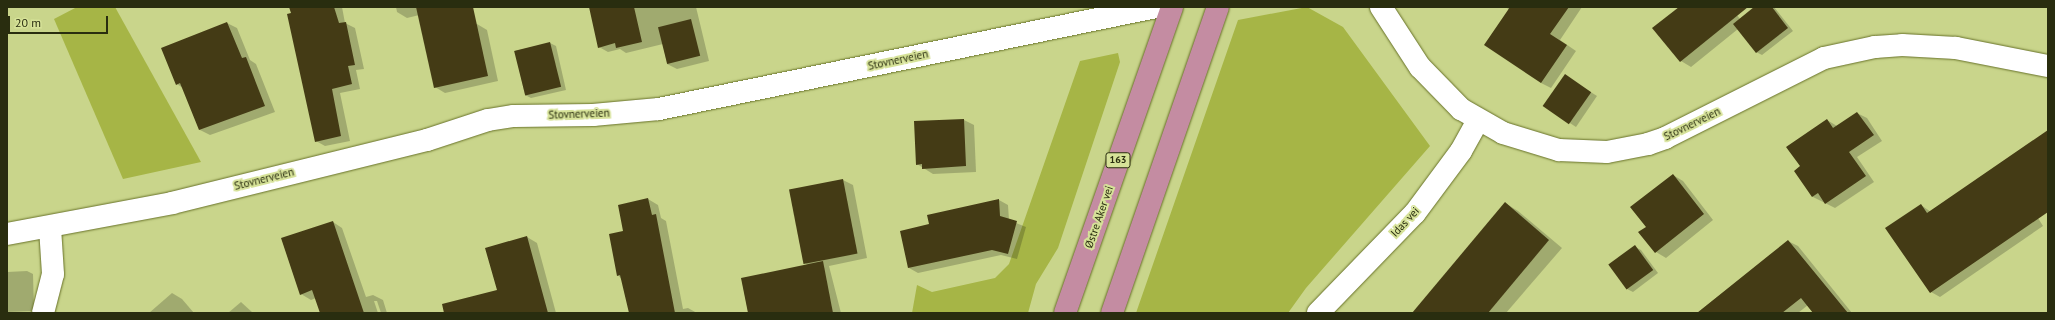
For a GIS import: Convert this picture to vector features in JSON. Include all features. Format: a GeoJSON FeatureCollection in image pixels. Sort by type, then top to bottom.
{"type":"FeatureCollection","features":[{"type":"Feature","properties":{"kind":"highway","name":"Østre Aker vei"},"geometry":{"type":"LineString","coordinates":[[1065,313],[1172,7]]}},
{"type":"Feature","properties":{"kind":"highway"},"geometry":{"type":"LineString","coordinates":[[1112,313],[1218,7]]}},
{"type":"Feature","properties":{"kind":"street","name":"Stovnerveien"},"geometry":{"type":"LineString","coordinates":[[7,234],[50,228],[172,203],[427,140],[488,120],[514,116],[593,115],[659,109],[1156,7]]}},
{"type":"Feature","properties":{"kind":"street","name":"Stovnerveien"},"geometry":{"type":"LineString","coordinates":[[1381,7],[1420,67],[1461,109],[1503,133],[1553,148],[1607,152],[1665,138],[1804,67],[1848,52],[1902,45],[1931,46],[1988,53],[2048,66]]}},
{"type":"Feature","properties":{"kind":"street","name":"Idas vei"},"geometry":{"type":"LineString","coordinates":[[1318,313],[1415,213],[1461,151],[1478,120]]}},
{"type":"Feature","properties":{"kind":"street"},"geometry":{"type":"LineString","coordinates":[[43,313],[53,274],[50,228]]}},
{"type":"Feature","properties":{"kind":"green space"},"geometry":{"type":"Polygon","coordinates":[[[77,7],[115,7],[201,162],[123,179],[54,19],[77,7]]]}},
{"type":"Feature","properties":{"kind":"green space"},"geometry":{"type":"Polygon","coordinates":[[[1307,7],[1343,27],[1430,146],[1306,288],[1288,313],[1136,313],[1238,20],[1307,7]]]}},
{"type":"Feature","properties":{"kind":"green space"},"geometry":{"type":"Polygon","coordinates":[[[1118,53],[1120,62],[1058,248],[1036,284],[1028,313],[912,313],[917,285],[932,292],[995,278],[1009,264],[1080,61],[1118,53]]]}},
{"type":"Feature","properties":{"kind":"building"},"geometry":{"type":"Polygon","coordinates":[[[289,7],[334,7],[339,23],[346,22],[355,65],[348,66],[352,84],[332,89],[341,136],[315,142],[287,14],[291,13],[289,7]]]}},
{"type":"Feature","properties":{"kind":"building"},"geometry":{"type":"Polygon","coordinates":[[[416,7],[473,7],[488,76],[434,88],[416,7]]]}},
{"type":"Feature","properties":{"kind":"building"},"geometry":{"type":"Polygon","coordinates":[[[589,7],[634,7],[642,42],[616,48],[615,43],[598,48],[589,7]]]}},
{"type":"Feature","properties":{"kind":"building"},"geometry":{"type":"Polygon","coordinates":[[[1510,7],[1569,7],[1550,34],[1567,45],[1541,83],[1484,45],[1510,7]]]}},
{"type":"Feature","properties":{"kind":"building"},"geometry":{"type":"Polygon","coordinates":[[[1679,7],[1748,7],[1680,62],[1652,28],[1679,7]]]}},
{"type":"Feature","properties":{"kind":"building"},"geometry":{"type":"Polygon","coordinates":[[[1754,7],[1772,7],[1788,28],[1756,53],[1733,24],[1754,7]]]}},
{"type":"Feature","properties":{"kind":"building"},"geometry":{"type":"Polygon","coordinates":[[[691,19],[700,56],[667,64],[658,27],[691,19]]]}},
{"type":"Feature","properties":{"kind":"building"},"geometry":{"type":"Polygon","coordinates":[[[227,22],[242,58],[246,57],[265,106],[199,130],[180,83],[176,85],[161,48],[227,22]]]}},
{"type":"Feature","properties":{"kind":"building"},"geometry":{"type":"Polygon","coordinates":[[[550,42],[561,87],[525,96],[514,51],[550,42]]]}},
{"type":"Feature","properties":{"kind":"building"},"geometry":{"type":"Polygon","coordinates":[[[1565,74],[1591,92],[1569,124],[1543,106],[1565,74]]]}},
{"type":"Feature","properties":{"kind":"building"},"geometry":{"type":"Polygon","coordinates":[[[1857,112],[1874,135],[1849,152],[1866,176],[1825,204],[1818,193],[1812,197],[1794,171],[1800,166],[1786,147],[1827,119],[1833,128],[1857,112]]]}},
{"type":"Feature","properties":{"kind":"building"},"geometry":{"type":"Polygon","coordinates":[[[964,119],[966,166],[922,169],[922,164],[916,165],[914,121],[964,119]]]}},
{"type":"Feature","properties":{"kind":"building"},"geometry":{"type":"Polygon","coordinates":[[[2048,130],[2048,212],[1930,293],[1885,228],[1921,204],[1927,213],[2048,130]]]}},
{"type":"Feature","properties":{"kind":"building"},"geometry":{"type":"Polygon","coordinates":[[[1673,174],[1704,214],[1655,253],[1638,232],[1646,227],[1630,207],[1673,174]]]}},
{"type":"Feature","properties":{"kind":"building"},"geometry":{"type":"Polygon","coordinates":[[[843,179],[858,254],[804,264],[789,189],[843,179]]]}},
{"type":"Feature","properties":{"kind":"building"},"geometry":{"type":"Polygon","coordinates":[[[648,198],[652,215],[656,214],[675,313],[629,313],[620,275],[617,276],[609,234],[623,231],[618,205],[648,198]]]}},
{"type":"Feature","properties":{"kind":"building"},"geometry":{"type":"Polygon","coordinates":[[[999,199],[1000,216],[1017,221],[1008,254],[992,250],[908,268],[900,231],[929,224],[927,215],[999,199]]]}},
{"type":"Feature","properties":{"kind":"building"},"geometry":{"type":"Polygon","coordinates":[[[1505,202],[1549,240],[1488,313],[1412,313],[1505,202]]]}},
{"type":"Feature","properties":{"kind":"building"},"geometry":{"type":"Polygon","coordinates":[[[333,221],[364,313],[320,313],[312,290],[300,295],[281,238],[333,221]]]}},
{"type":"Feature","properties":{"kind":"building"},"geometry":{"type":"Polygon","coordinates":[[[527,236],[548,313],[444,313],[442,304],[497,290],[485,248],[527,236]]]}},
{"type":"Feature","properties":{"kind":"building"},"geometry":{"type":"Polygon","coordinates":[[[1788,240],[1848,313],[1813,313],[1801,298],[1782,313],[1697,313],[1788,240]]]}},
{"type":"Feature","properties":{"kind":"building"},"geometry":{"type":"Polygon","coordinates":[[[1635,245],[1653,270],[1627,289],[1608,264],[1635,245]]]}},
{"type":"Feature","properties":{"kind":"building"},"geometry":{"type":"Polygon","coordinates":[[[823,261],[833,313],[748,313],[741,278],[823,261]]]}}]}
